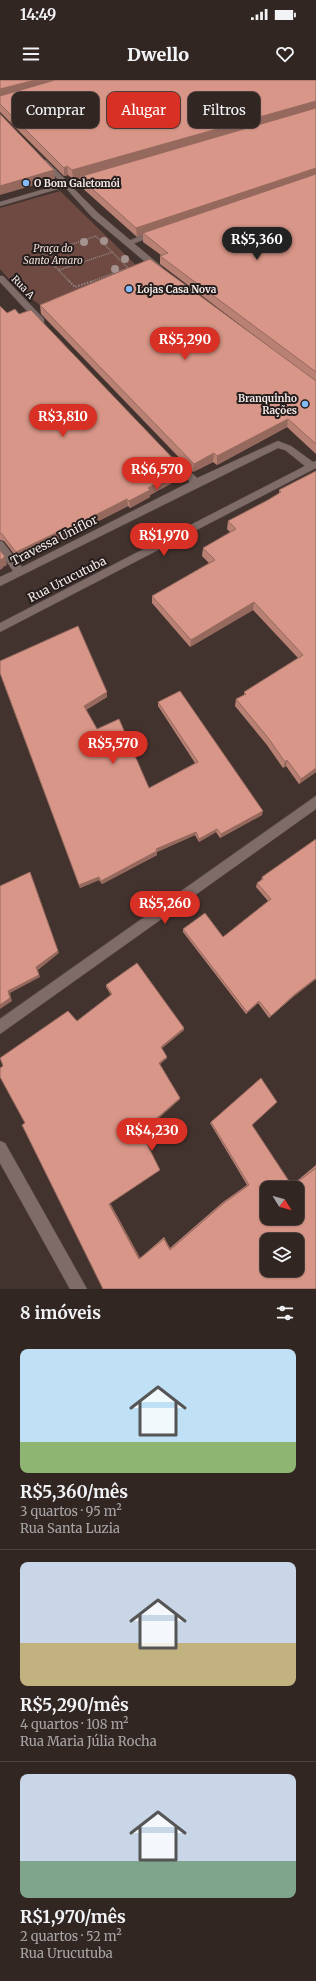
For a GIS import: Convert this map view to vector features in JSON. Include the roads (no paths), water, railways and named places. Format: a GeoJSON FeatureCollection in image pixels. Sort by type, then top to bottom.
{"type":"FeatureCollection","features":[{"type":"Feature","properties":{"kind":"street"},"geometry":{"type":"LineString","coordinates":[[41,158],[95,215],[164,273]]}},
{"type":"Feature","properties":{"kind":"street"},"geometry":{"type":"LineString","coordinates":[[0,204],[104,174]]}},
{"type":"Feature","properties":{"kind":"street"},"geometry":{"type":"LineString","coordinates":[[129,244],[165,230]]}},
{"type":"Feature","properties":{"kind":"street","name":"Rua A"},"geometry":{"type":"LineString","coordinates":[[0,278],[49,330]]}},
{"type":"Feature","properties":{"kind":"street","name":"Travessa Uniflor"},"geometry":{"type":"LineString","coordinates":[[0,582],[196,483],[278,444],[288,448],[314,465]]}},
{"type":"Feature","properties":{"kind":"street"},"geometry":{"type":"LineString","coordinates":[[169,455],[196,483]]}},
{"type":"Feature","properties":{"kind":"street","name":"Rua Urucutuba"},"geometry":{"type":"LineString","coordinates":[[0,628],[314,465]]}},
{"type":"Feature","properties":{"kind":"street"},"geometry":{"type":"LineString","coordinates":[[0,545],[20,572]]}},
{"type":"Feature","properties":{"kind":"street"},"geometry":{"type":"LineString","coordinates":[[0,1027],[316,802]]}},
{"type":"Feature","properties":{"kind":"street"},"geometry":{"type":"LineString","coordinates":[[0,1148],[79,1289]]}},
{"type":"Feature","properties":{"kind":"place","name":"O Bom Galetomói"},"geometry":{"type":"Point","coordinates":[26,183]}},
{"type":"Feature","properties":{"kind":"place","name":"Lojas Casa Nova"},"geometry":{"type":"Point","coordinates":[129,289]}},
{"type":"Feature","properties":{"kind":"place","name":"Branquinho Rações"},"geometry":{"type":"Point","coordinates":[305,404]}},
{"type":"Feature","properties":{"kind":"park label","name":"Praça do Santo Amaro"},"geometry":{"type":"Point","coordinates":[53,254]}}]}
